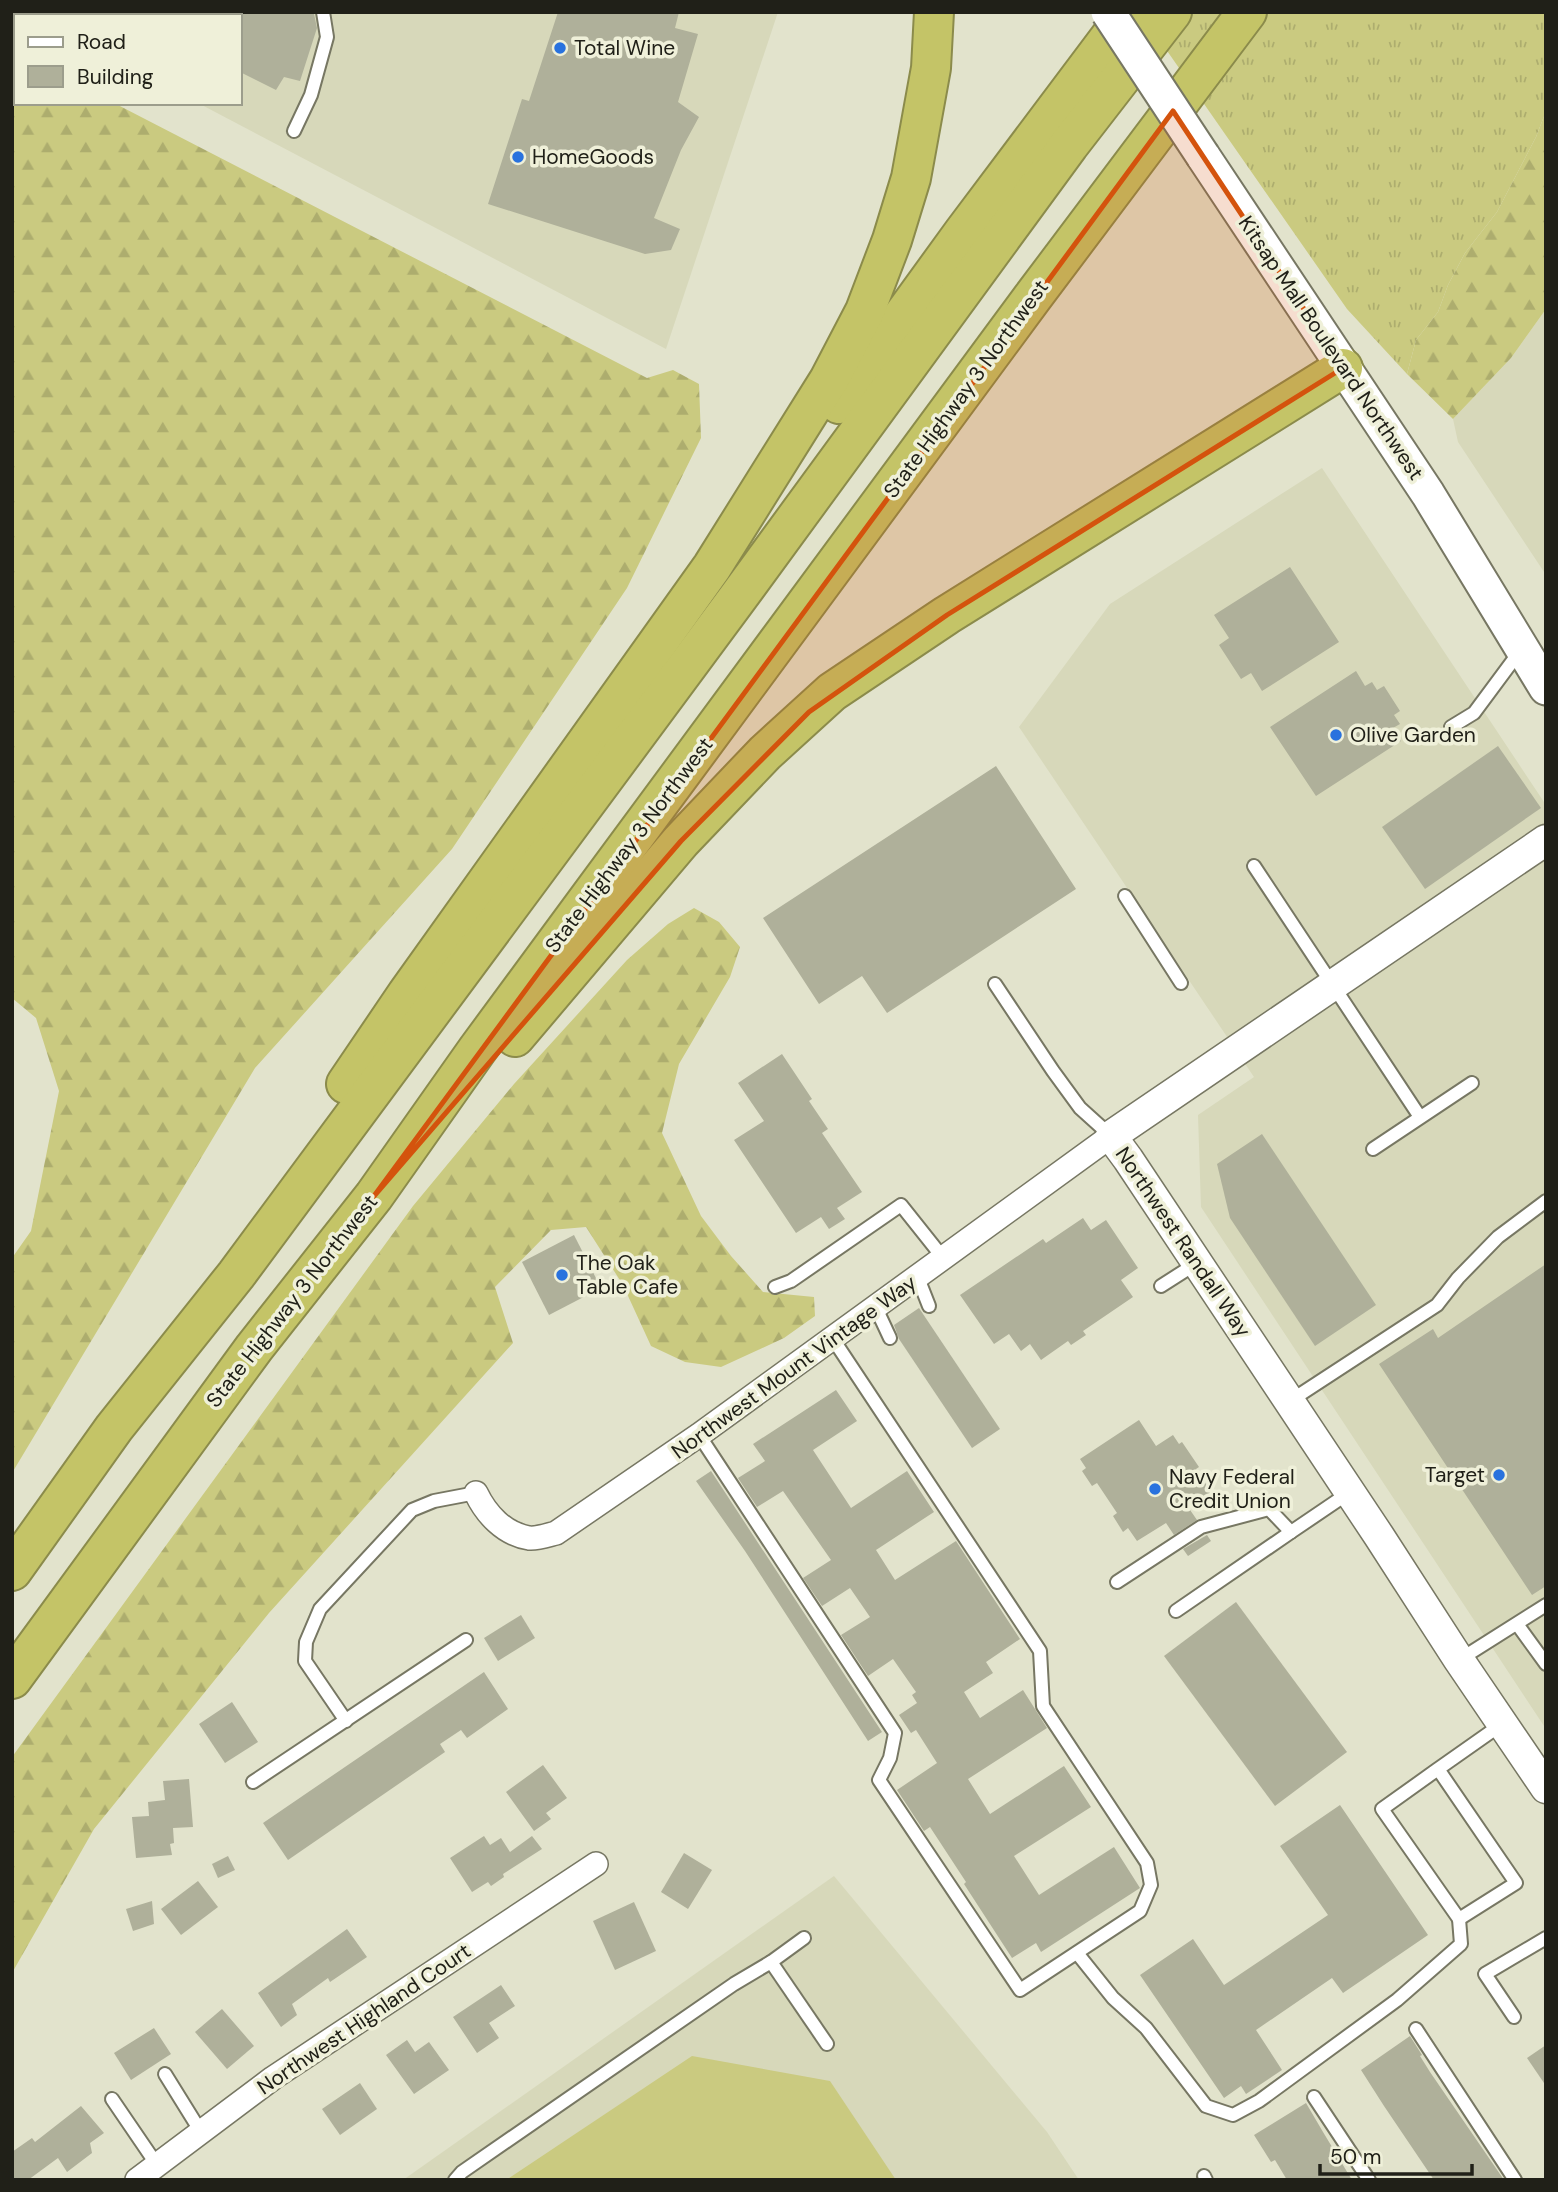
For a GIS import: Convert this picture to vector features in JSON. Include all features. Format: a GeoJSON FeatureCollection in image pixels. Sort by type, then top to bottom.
{"type":"FeatureCollection","features":[{"type":"Feature","properties":{"kind":"highway"},"geometry":{"type":"LineString","coordinates":[[12,1571],[114,1428],[407,994],[712,566],[829,380],[865,311],[892,240],[911,178],[930,68],[934,12]]}},
{"type":"Feature","properties":{"kind":"highway"},"geometry":{"type":"LineString","coordinates":[[712,566],[832,414],[971,221],[1129,12]]}},
{"type":"Feature","properties":{"kind":"highway"},"geometry":{"type":"LineString","coordinates":[[114,1428],[236,1275],[1069,145],[1172,12]]}},
{"type":"Feature","properties":{"kind":"highway","name":"State Highway 3 Northwest"},"geometry":{"type":"LineString","coordinates":[[12,1679],[254,1348],[374,1196],[573,920],[1247,12]]}},
{"type":"Feature","properties":{"kind":"highway"},"geometry":{"type":"LineString","coordinates":[[374,1196],[528,1022],[681,841],[765,753],[809,712],[857,674],[947,615],[1343,368]]}},
{"type":"Feature","properties":{"kind":"main road","name":"Kitsap Mall Boulevard Northwest"},"geometry":{"type":"LineString","coordinates":[[1108,12],[1428,494],[1544,683]]}},
{"type":"Feature","properties":{"kind":"street","name":"Northwest Randall Way"},"geometry":{"type":"LineString","coordinates":[[1546,840],[1111,1136],[1546,1788]]}},
{"type":"Feature","properties":{"kind":"street","name":"Northwest Mount Vintage Way"},"geometry":{"type":"LineString","coordinates":[[476,1493],[483,1507],[505,1530],[530,1538],[556,1534],[833,1339],[1111,1136]]}},
{"type":"Feature","properties":{"kind":"street","name":"Northwest Highland Court"},"geometry":{"type":"LineString","coordinates":[[137,2180],[273,2078],[596,1864]]}},
{"type":"Feature","properties":{"kind":"lane"},"geometry":{"type":"LineString","coordinates":[[294,131],[311,95],[327,37],[323,12]]}},
{"type":"Feature","properties":{"kind":"lane"},"geometry":{"type":"LineString","coordinates":[[1451,727],[1474,713],[1522,649]]}},
{"type":"Feature","properties":{"kind":"lane"},"geometry":{"type":"LineString","coordinates":[[1254,866],[1420,1118]]}},
{"type":"Feature","properties":{"kind":"lane"},"geometry":{"type":"LineString","coordinates":[[1125,896],[1181,983]]}},
{"type":"Feature","properties":{"kind":"lane"},"geometry":{"type":"LineString","coordinates":[[995,984],[1052,1071],[1080,1108],[1111,1136]]}},
{"type":"Feature","properties":{"kind":"lane"},"geometry":{"type":"LineString","coordinates":[[1373,1149],[1472,1083]]}},
{"type":"Feature","properties":{"kind":"lane"},"geometry":{"type":"LineString","coordinates":[[1290,1401],[1437,1305],[1458,1278],[1498,1237],[1546,1201]]}},
{"type":"Feature","properties":{"kind":"lane"},"geometry":{"type":"LineString","coordinates":[[775,1287],[791,1281],[901,1205],[944,1259]]}},
{"type":"Feature","properties":{"kind":"lane"},"geometry":{"type":"LineString","coordinates":[[1161,1286],[1197,1263]]}},
{"type":"Feature","properties":{"kind":"lane"},"geometry":{"type":"LineString","coordinates":[[918,1278],[929,1306]]}},
{"type":"Feature","properties":{"kind":"lane"},"geometry":{"type":"LineString","coordinates":[[877,1307],[890,1338]]}},
{"type":"Feature","properties":{"kind":"lane"},"geometry":{"type":"LineString","coordinates":[[699,1435],[895,1733],[890,1758],[879,1780],[1020,1990],[1140,1911],[1152,1885],[1147,1863],[1043,1706],[1040,1651],[833,1339]]}},
{"type":"Feature","properties":{"kind":"lane"},"geometry":{"type":"LineString","coordinates":[[1176,1611],[1351,1492]]}},
{"type":"Feature","properties":{"kind":"lane"},"geometry":{"type":"LineString","coordinates":[[346,1721],[305,1661],[306,1642],[320,1609],[412,1510],[476,1493]]}},
{"type":"Feature","properties":{"kind":"lane"},"geometry":{"type":"LineString","coordinates":[[1117,1582],[1201,1527],[1269,1509],[1291,1532]]}},
{"type":"Feature","properties":{"kind":"lane"},"geometry":{"type":"LineString","coordinates":[[1459,1660],[1546,1605]]}},
{"type":"Feature","properties":{"kind":"lane"},"geometry":{"type":"LineString","coordinates":[[1517,1624],[1546,1664]]}},
{"type":"Feature","properties":{"kind":"lane"},"geometry":{"type":"LineString","coordinates":[[253,1783],[466,1640]]}},
{"type":"Feature","properties":{"kind":"lane"},"geometry":{"type":"LineString","coordinates":[[1077,1953],[1113,1998],[1146,2028],[1206,2106],[1233,2115],[1259,2101],[1406,1992],[1461,1944],[1459,1919],[1382,1809],[1502,1724]]}},
{"type":"Feature","properties":{"kind":"lane"},"geometry":{"type":"LineString","coordinates":[[1438,1769],[1516,1883],[1459,1919]]}},
{"type":"Feature","properties":{"kind":"lane"},"geometry":{"type":"LineString","coordinates":[[456,2180],[462,2172],[804,1938]]}},
{"type":"Feature","properties":{"kind":"lane"},"geometry":{"type":"LineString","coordinates":[[1514,2017],[1485,1973],[1546,1938]]}},
{"type":"Feature","properties":{"kind":"lane"},"geometry":{"type":"LineString","coordinates":[[771,1962],[827,2044]]}},
{"type":"Feature","properties":{"kind":"lane"},"geometry":{"type":"LineString","coordinates":[[1416,2029],[1515,2180]]}},
{"type":"Feature","properties":{"kind":"lane"},"geometry":{"type":"LineString","coordinates":[[165,2074],[201,2132]]}},
{"type":"Feature","properties":{"kind":"lane"},"geometry":{"type":"LineString","coordinates":[[1314,2097],[1369,2180]]}},
{"type":"Feature","properties":{"kind":"lane"},"geometry":{"type":"LineString","coordinates":[[113,2099],[157,2165]]}},
{"type":"Feature","properties":{"kind":"highlighted area"},"geometry":{"type":"Polygon","coordinates":[[[1173,111],[1343,368],[947,615],[809,712],[681,841],[374,1196],[1173,111]]]}},
{"type":"Feature","properties":{"kind":"shaded area"},"geometry":{"type":"Polygon","coordinates":[[[24,12],[778,12],[666,349],[202,105],[242,105],[242,14],[24,12]]]}},
{"type":"Feature","properties":{"kind":"shaded area"},"geometry":{"type":"Polygon","coordinates":[[[1546,309],[1546,575],[1458,442],[1453,419],[1511,358],[1546,309]]]}},
{"type":"Feature","properties":{"kind":"shaded area"},"geometry":{"type":"Polygon","coordinates":[[[1322,468],[1546,805],[1546,1729],[1201,1207],[1198,1115],[1254,1077],[1019,727],[1110,604],[1322,468]]]}},
{"type":"Feature","properties":{"kind":"shaded area"},"geometry":{"type":"Polygon","coordinates":[[[834,1876],[1047,2132],[1079,2180],[403,2180],[834,1876]]]}},
{"type":"Feature","properties":{"kind":"green space"},"geometry":{"type":"Polygon","coordinates":[[[1140,12],[1546,12],[1546,111],[1536,137],[1497,212],[1465,253],[1448,285],[1438,312],[1416,340],[1407,374],[1347,309],[1140,12]]]}},
{"type":"Feature","properties":{"kind":"green space"},"geometry":{"type":"Polygon","coordinates":[[[12,51],[14,105],[118,105],[647,378],[673,370],[699,384],[701,438],[627,588],[452,849],[255,1068],[12,1473],[12,1258],[31,1231],[59,1091],[36,1018],[12,998],[12,51]]]}},
{"type":"Feature","properties":{"kind":"green space"},"geometry":{"type":"Polygon","coordinates":[[[1546,111],[1546,309],[1511,358],[1453,419],[1407,374],[1416,340],[1438,312],[1448,285],[1465,253],[1497,212],[1536,137],[1546,111]]]}},
{"type":"Feature","properties":{"kind":"green space"},"geometry":{"type":"Polygon","coordinates":[[[694,908],[719,922],[740,947],[730,977],[679,1064],[662,1133],[701,1216],[731,1256],[763,1292],[814,1297],[815,1316],[784,1338],[721,1367],[685,1362],[651,1346],[623,1285],[586,1227],[551,1230],[495,1287],[513,1343],[269,1613],[94,1829],[12,1973],[12,1757],[413,1206],[514,1084],[627,960],[668,924],[694,908]]]}},
{"type":"Feature","properties":{"kind":"green space"},"geometry":{"type":"Polygon","coordinates":[[[692,2056],[830,2081],[896,2180],[506,2180],[692,2056]]]}},
{"type":"Feature","properties":{"kind":"building"},"geometry":{"type":"Polygon","coordinates":[[[558,12],[679,12],[675,28],[698,34],[678,102],[699,117],[681,150],[654,218],[680,229],[671,250],[645,254],[488,204],[522,99],[529,101],[558,12]]]}},
{"type":"Feature","properties":{"kind":"building"},"geometry":{"type":"Polygon","coordinates":[[[240,14],[314,14],[317,28],[300,81],[284,77],[276,90],[242,73],[240,14]]]}},
{"type":"Feature","properties":{"kind":"building"},"geometry":{"type":"Polygon","coordinates":[[[1290,567],[1339,642],[1262,691],[1251,673],[1241,679],[1219,645],[1229,638],[1214,615],[1290,567]]]}},
{"type":"Feature","properties":{"kind":"building","name":"Olive Garden"},"geometry":{"type":"Polygon","coordinates":[[[1356,671],[1365,686],[1372,682],[1377,690],[1384,686],[1400,711],[1394,715],[1400,724],[1393,728],[1401,741],[1316,796],[1270,727],[1356,671]]]}},
{"type":"Feature","properties":{"kind":"building"},"geometry":{"type":"Polygon","coordinates":[[[1498,746],[1541,808],[1425,889],[1382,827],[1498,746]]]}},
{"type":"Feature","properties":{"kind":"building"},"geometry":{"type":"Polygon","coordinates":[[[996,766],[1076,889],[887,1013],[862,976],[819,1004],[763,918],[996,766]]]}},
{"type":"Feature","properties":{"kind":"building"},"geometry":{"type":"Polygon","coordinates":[[[782,1054],[828,1129],[822,1133],[862,1192],[837,1208],[845,1219],[829,1229],[821,1217],[796,1233],[734,1140],[764,1121],[738,1083],[782,1054]]]}},
{"type":"Feature","properties":{"kind":"building"},"geometry":{"type":"Polygon","coordinates":[[[1262,1134],[1376,1305],[1315,1346],[1230,1218],[1217,1164],[1262,1134]]]}},
{"type":"Feature","properties":{"kind":"building"},"geometry":{"type":"Polygon","coordinates":[[[1083,1218],[1091,1230],[1106,1220],[1138,1268],[1121,1280],[1133,1297],[1083,1331],[1086,1335],[1071,1345],[1068,1341],[1041,1360],[1030,1344],[1021,1351],[1009,1334],[994,1344],[960,1295],[1043,1239],[1046,1243],[1083,1218]]]}},
{"type":"Feature","properties":{"kind":"building","name":"The Oak Table Cafe"},"geometry":{"type":"Polygon","coordinates":[[[574,1235],[601,1288],[549,1315],[522,1262],[574,1235]]]}},
{"type":"Feature","properties":{"kind":"building","name":"Target"},"geometry":{"type":"Polygon","coordinates":[[[1546,1264],[1546,1586],[1532,1595],[1379,1364],[1433,1329],[1438,1338],[1546,1264]]]}},
{"type":"Feature","properties":{"kind":"building"},"geometry":{"type":"Polygon","coordinates":[[[919,1308],[1000,1429],[972,1448],[899,1339],[894,1325],[919,1308]]]}},
{"type":"Feature","properties":{"kind":"building"},"geometry":{"type":"Polygon","coordinates":[[[836,1390],[857,1421],[813,1450],[851,1508],[907,1471],[934,1512],[876,1550],[895,1580],[956,1541],[1020,1639],[986,1662],[993,1673],[964,1692],[980,1718],[1023,1690],[1047,1728],[968,1779],[990,1814],[1064,1766],[1091,1807],[1014,1856],[1039,1895],[1114,1847],[1140,1888],[1041,1952],[1036,1943],[1012,1958],[930,1827],[924,1831],[897,1790],[937,1763],[916,1730],[911,1733],[899,1715],[917,1703],[912,1695],[916,1692],[893,1659],[868,1676],[841,1635],[870,1617],[850,1588],[822,1606],[803,1578],[831,1560],[783,1491],[757,1507],[738,1478],[765,1461],[753,1444],[836,1390]]]}},
{"type":"Feature","properties":{"kind":"building","name":"Navy Federal Credit Union"},"geometry":{"type":"Polygon","coordinates":[[[1139,1420],[1156,1446],[1173,1435],[1179,1444],[1182,1442],[1199,1467],[1196,1469],[1211,1492],[1188,1507],[1197,1520],[1174,1535],[1166,1523],[1137,1541],[1128,1528],[1123,1532],[1113,1516],[1117,1513],[1097,1483],[1092,1486],[1082,1471],[1086,1468],[1080,1459],[1139,1420]]]}},
{"type":"Feature","properties":{"kind":"building"},"geometry":{"type":"Polygon","coordinates":[[[711,1471],[882,1732],[868,1741],[745,1551],[696,1481],[711,1471]]]}},
{"type":"Feature","properties":{"kind":"building"},"geometry":{"type":"Polygon","coordinates":[[[1207,1535],[1211,1541],[1188,1556],[1183,1549],[1207,1535]]]}},
{"type":"Feature","properties":{"kind":"building"},"geometry":{"type":"Polygon","coordinates":[[[1236,1602],[1347,1752],[1275,1806],[1164,1656],[1236,1602]]]}},
{"type":"Feature","properties":{"kind":"building"},"geometry":{"type":"Polygon","coordinates":[[[521,1615],[535,1638],[498,1661],[484,1638],[521,1615]]]}},
{"type":"Feature","properties":{"kind":"building"},"geometry":{"type":"Polygon","coordinates":[[[484,1672],[508,1709],[467,1738],[461,1730],[440,1744],[445,1752],[288,1860],[263,1823],[484,1672]]]}},
{"type":"Feature","properties":{"kind":"building"},"geometry":{"type":"Polygon","coordinates":[[[232,1702],[258,1742],[225,1763],[199,1724],[232,1702]]]}},
{"type":"Feature","properties":{"kind":"building"},"geometry":{"type":"Polygon","coordinates":[[[543,1765],[567,1798],[546,1813],[551,1819],[534,1831],[506,1792],[543,1765]]]}},
{"type":"Feature","properties":{"kind":"building"},"geometry":{"type":"Polygon","coordinates":[[[189,1779],[193,1827],[173,1828],[174,1843],[170,1844],[172,1855],[136,1858],[132,1817],[149,1816],[148,1802],[165,1800],[163,1781],[189,1779]]]}},
{"type":"Feature","properties":{"kind":"building"},"geometry":{"type":"Polygon","coordinates":[[[1340,1805],[1428,1935],[1343,1993],[1332,1978],[1256,2030],[1282,2070],[1246,2094],[1241,2086],[1224,2098],[1140,1975],[1193,1939],[1224,1985],[1328,1915],[1280,1846],[1340,1805]]]}},
{"type":"Feature","properties":{"kind":"building"},"geometry":{"type":"Polygon","coordinates":[[[484,1836],[490,1845],[501,1838],[510,1852],[532,1836],[542,1849],[503,1874],[504,1877],[491,1886],[488,1882],[472,1892],[450,1858],[484,1836]]]}},
{"type":"Feature","properties":{"kind":"building"},"geometry":{"type":"Polygon","coordinates":[[[684,1853],[712,1870],[688,1909],[661,1892],[684,1853]]]}},
{"type":"Feature","properties":{"kind":"building"},"geometry":{"type":"Polygon","coordinates":[[[228,1856],[235,1870],[218,1878],[212,1864],[228,1856]]]}},
{"type":"Feature","properties":{"kind":"building"},"geometry":{"type":"Polygon","coordinates":[[[198,1881],[218,1907],[181,1935],[161,1909],[198,1881]]]}},
{"type":"Feature","properties":{"kind":"building"},"geometry":{"type":"Polygon","coordinates":[[[152,1901],[154,1924],[133,1931],[126,1909],[152,1901]]]}},
{"type":"Feature","properties":{"kind":"building"},"geometry":{"type":"Polygon","coordinates":[[[634,1902],[656,1951],[615,1970],[593,1921],[634,1902]]]}},
{"type":"Feature","properties":{"kind":"building"},"geometry":{"type":"Polygon","coordinates":[[[347,1929],[367,1957],[330,1982],[328,1978],[292,2004],[297,2015],[281,2027],[258,1993],[347,1929]]]}},
{"type":"Feature","properties":{"kind":"building"},"geometry":{"type":"Polygon","coordinates":[[[501,1985],[515,2006],[489,2023],[499,2038],[477,2053],[453,2017],[501,1985]]]}},
{"type":"Feature","properties":{"kind":"building"},"geometry":{"type":"Polygon","coordinates":[[[222,2009],[254,2046],[227,2069],[195,2032],[222,2009]]]}},
{"type":"Feature","properties":{"kind":"building"},"geometry":{"type":"Polygon","coordinates":[[[154,2028],[171,2054],[131,2080],[114,2053],[154,2028]]]}},
{"type":"Feature","properties":{"kind":"building"},"geometry":{"type":"Polygon","coordinates":[[[1410,2036],[1430,2072],[1504,2180],[1434,2180],[1384,2106],[1361,2070],[1410,2036]]]}},
{"type":"Feature","properties":{"kind":"building"},"geometry":{"type":"Polygon","coordinates":[[[407,2040],[415,2052],[429,2042],[449,2070],[414,2094],[386,2055],[407,2040]]]}},
{"type":"Feature","properties":{"kind":"building"},"geometry":{"type":"Polygon","coordinates":[[[1546,2045],[1546,2086],[1527,2058],[1546,2045]]]}},
{"type":"Feature","properties":{"kind":"building"},"geometry":{"type":"Polygon","coordinates":[[[360,2083],[377,2109],[340,2135],[322,2109],[360,2083]]]}},
{"type":"Feature","properties":{"kind":"building"},"geometry":{"type":"Polygon","coordinates":[[[1306,2103],[1352,2180],[1287,2180],[1275,2160],[1271,2162],[1254,2135],[1306,2103]]]}},
{"type":"Feature","properties":{"kind":"building"},"geometry":{"type":"Polygon","coordinates":[[[81,2106],[104,2133],[90,2143],[92,2153],[67,2172],[58,2158],[28,2180],[12,2180],[12,2152],[32,2138],[35,2142],[81,2106]]]}},
{"type":"Feature","properties":{"kind":"place","name":"Total Wine"},"geometry":{"type":"Point","coordinates":[560,48]}},
{"type":"Feature","properties":{"kind":"place","name":"HomeGoods"},"geometry":{"type":"Point","coordinates":[518,157]}},
{"type":"Feature","properties":{"kind":"place","name":"Olive Garden"},"geometry":{"type":"Point","coordinates":[1336,735]}},
{"type":"Feature","properties":{"kind":"place","name":"The Oak Table Cafe"},"geometry":{"type":"Point","coordinates":[562,1275]}},
{"type":"Feature","properties":{"kind":"place","name":"Target"},"geometry":{"type":"Point","coordinates":[1499,1475]}},
{"type":"Feature","properties":{"kind":"place","name":"Navy Federal Credit Union"},"geometry":{"type":"Point","coordinates":[1155,1489]}}]}
